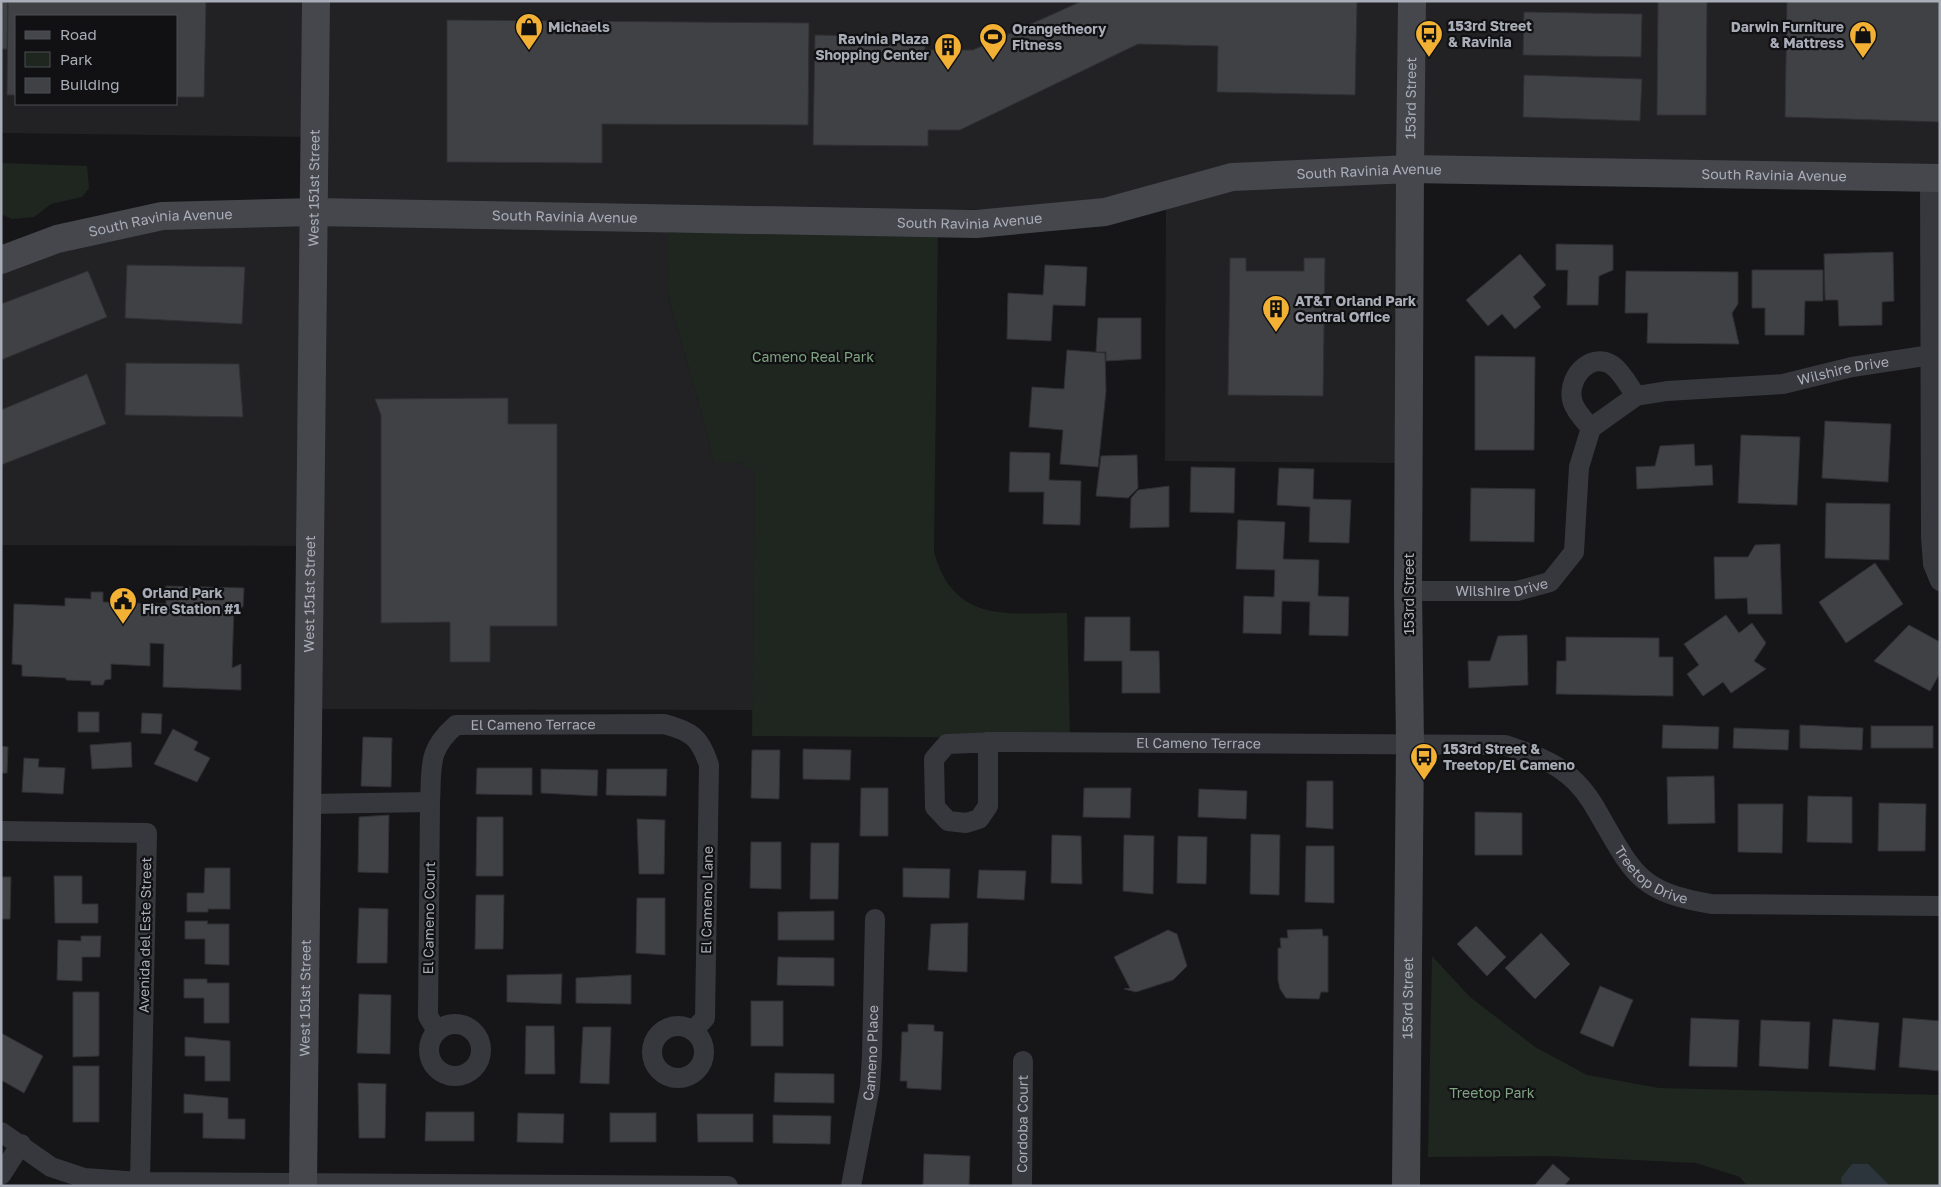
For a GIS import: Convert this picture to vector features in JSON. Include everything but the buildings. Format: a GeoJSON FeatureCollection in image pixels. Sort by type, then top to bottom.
{"type":"FeatureCollection","features":[{"type":"Feature","properties":{"kind":"street","name":"West 151st Street"},"geometry":{"type":"LineString","coordinates":[[303,1185],[316,1]]}},
{"type":"Feature","properties":{"kind":"street","name":"153rd Street"},"geometry":{"type":"LineString","coordinates":[[1406,1186],[1410,744],[1408,591],[1412,1]]}},
{"type":"Feature","properties":{"kind":"street","name":"South Ravinia Avenue"},"geometry":{"type":"LineString","coordinates":[[1,260],[57,239],[162,216],[314,212],[976,224],[1105,212],[1232,177],[1410,170],[1935,178]]}},
{"type":"Feature","properties":{"kind":"street"},"geometry":{"type":"LineString","coordinates":[[1935,178],[1935,310],[1931,355],[1935,538],[1932,564],[1940,581]]}},
{"type":"Feature","properties":{"kind":"street","name":"Wilshire Drive"},"geometry":{"type":"LineString","coordinates":[[1408,591],[1517,591],[1550,582],[1574,552],[1578,467],[1591,428],[1636,396],[1667,391],[1783,384],[1852,366],[1931,355]]}},
{"type":"Feature","properties":{"kind":"street"},"geometry":{"type":"LineString","coordinates":[[1591,428],[1572,402],[1571,388],[1575,375],[1587,365],[1599,362],[1612,365],[1624,378],[1636,396]]}},
{"type":"Feature","properties":{"kind":"street","name":"El Cameno Terrace"},"geometry":{"type":"LineString","coordinates":[[430,802],[433,754],[442,737],[456,725],[664,724],[684,729],[698,741],[709,765]]}},
{"type":"Feature","properties":{"kind":"street","name":"El Cameno Terrace"},"geometry":{"type":"LineString","coordinates":[[988,742],[1410,744]]}},
{"type":"Feature","properties":{"kind":"street","name":"Treetop Drive"},"geometry":{"type":"LineString","coordinates":[[1410,744],[1505,745],[1543,758],[1568,774],[1583,790],[1628,865],[1648,884],[1678,898],[1711,904],[1940,906]]}},
{"type":"Feature","properties":{"kind":"street","name":"El Cameno Lane"},"geometry":{"type":"LineString","coordinates":[[693,1030],[705,1018],[709,765]]}},
{"type":"Feature","properties":{"kind":"street"},"geometry":{"type":"LineString","coordinates":[[307,804],[430,802]]}},
{"type":"Feature","properties":{"kind":"street","name":"El Cameno Court"},"geometry":{"type":"LineString","coordinates":[[430,802],[428,1016],[437,1031]]}},
{"type":"Feature","properties":{"kind":"street","name":"Avenida del Este Street"},"geometry":{"type":"LineString","coordinates":[[1,831],[147,833],[140,1182]]}},
{"type":"Feature","properties":{"kind":"street","name":"Cameno Place"},"geometry":{"type":"LineString","coordinates":[[851,1186],[870,1087],[875,919]]}},
{"type":"Feature","properties":{"kind":"street","name":"Cordoba Court"},"geometry":{"type":"LineString","coordinates":[[1022,1186],[1023,1062]]}},
{"type":"Feature","properties":{"kind":"street"},"geometry":{"type":"LineString","coordinates":[[1,1132],[21,1144],[51,1167],[84,1178],[140,1182],[303,1185],[728,1186]]}},
{"type":"Feature","properties":{"kind":"street"},"geometry":{"type":"LineString","coordinates":[[1,1175],[21,1144]]}},
{"type":"Feature","properties":{"kind":"shaded area"},"geometry":{"type":"Polygon","coordinates":[[[1,1],[309,1],[307,137],[1,133],[1,1]]]}},
{"type":"Feature","properties":{"kind":"shaded area"},"geometry":{"type":"Polygon","coordinates":[[[325,1],[1408,1],[1406,166],[1103,208],[688,213],[317,206],[325,1]]]}},
{"type":"Feature","properties":{"kind":"shaded area"},"geometry":{"type":"Polygon","coordinates":[[[1420,1],[1940,1],[1940,171],[1416,162],[1420,1]]]}},
{"type":"Feature","properties":{"kind":"shaded area"},"geometry":{"type":"Polygon","coordinates":[[[1403,176],[1404,463],[1165,461],[1166,201],[1231,181],[1403,176]]]}},
{"type":"Feature","properties":{"kind":"shaded area"},"geometry":{"type":"Polygon","coordinates":[[[304,219],[301,546],[1,545],[1,270],[56,247],[162,225],[304,219]]]}},
{"type":"Feature","properties":{"kind":"shaded area"},"geometry":{"type":"Polygon","coordinates":[[[317,220],[669,223],[667,292],[706,429],[713,462],[739,462],[755,470],[753,710],[315,709],[317,220]]]}},
{"type":"Feature","properties":{"kind":"shaded area"},"geometry":{"type":"Polygon","coordinates":[[[1852,1164],[1868,1164],[1890,1186],[1842,1186],[1841,1178],[1852,1164]]]}},
{"type":"Feature","properties":{"kind":"green space"},"geometry":{"type":"Polygon","coordinates":[[[1,163],[87,166],[89,188],[82,197],[51,204],[34,217],[12,219],[1,214],[1,163]]]}},
{"type":"Feature","properties":{"kind":"green space","name":"Cameno Real Park"},"geometry":{"type":"Polygon","coordinates":[[[668,233],[938,234],[934,552],[943,575],[955,592],[969,603],[986,610],[1004,613],[1067,613],[1070,738],[752,736],[755,471],[739,462],[713,462],[706,429],[667,292],[668,233]]]}},
{"type":"Feature","properties":{"kind":"green space","name":"Treetop Park"},"geometry":{"type":"Polygon","coordinates":[[[1432,956],[1470,997],[1535,1047],[1587,1075],[1659,1088],[1940,1095],[1940,1186],[1747,1186],[1740,1177],[1696,1163],[1551,1156],[1428,1157],[1432,956]]]}},
{"type":"Feature","properties":{"kind":"place","name":"Michaels"},"geometry":{"type":"Point","coordinates":[529,51]}},
{"type":"Feature","properties":{"kind":"place","name":"153rd Street & Ravinia"},"geometry":{"type":"Point","coordinates":[1429,58]}},
{"type":"Feature","properties":{"kind":"place","name":"Darwin Furniture & Mattress"},"geometry":{"type":"Point","coordinates":[1863,59]}},
{"type":"Feature","properties":{"kind":"place","name":"Orangetheory Fitness"},"geometry":{"type":"Point","coordinates":[993,61]}},
{"type":"Feature","properties":{"kind":"place","name":"Ravinia Plaza Shopping Center"},"geometry":{"type":"Point","coordinates":[948,71]}},
{"type":"Feature","properties":{"kind":"place","name":"AT&T Orland Park Central Office"},"geometry":{"type":"Point","coordinates":[1276,333]}},
{"type":"Feature","properties":{"kind":"place","name":"Orland Park Fire Station #1"},"geometry":{"type":"Point","coordinates":[123,625]}},
{"type":"Feature","properties":{"kind":"place","name":"153rd Street & Treetop/El Cameno"},"geometry":{"type":"Point","coordinates":[1424,781]}}]}
